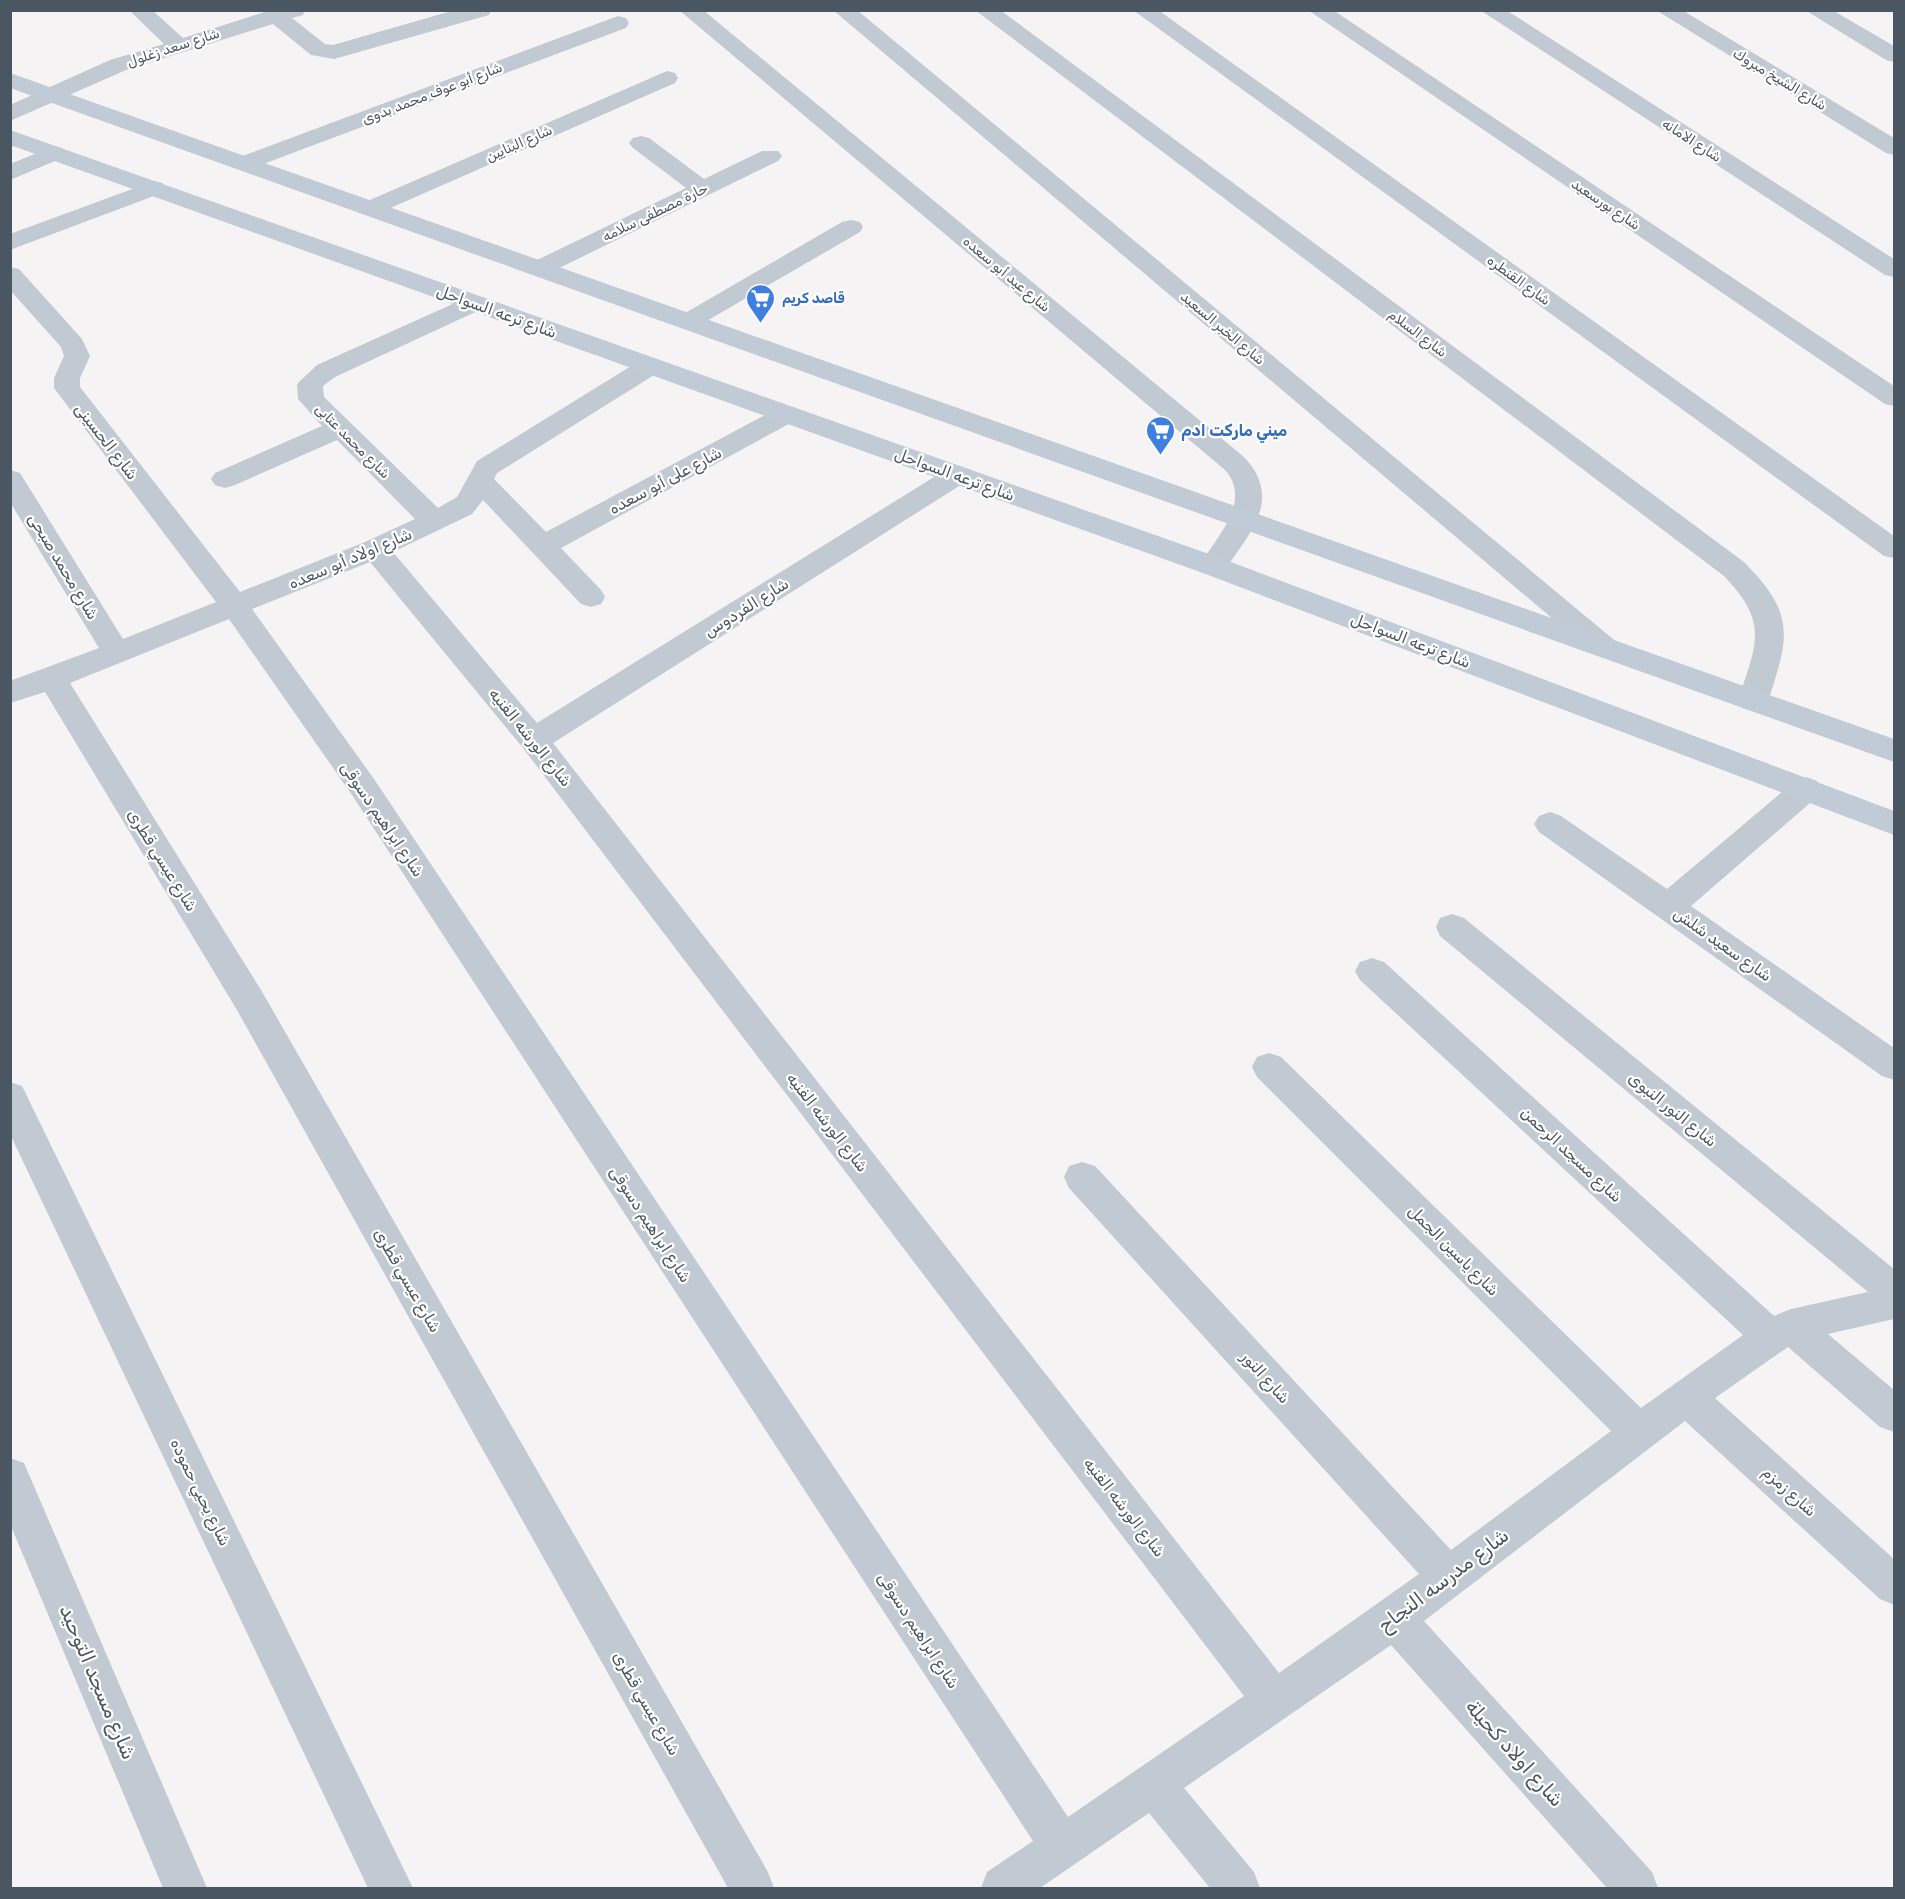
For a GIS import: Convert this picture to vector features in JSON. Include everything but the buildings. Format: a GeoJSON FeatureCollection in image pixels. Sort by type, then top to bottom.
{"type":"FeatureCollection","features":[{"type":"Feature","properties":{"kind":"main road"},"geometry":{"type":"LineString","coordinates":[[10,80],[1894,751]]}},
{"type":"Feature","properties":{"kind":"main road","name":"شارع ترعه السواحل"},"geometry":{"type":"LineString","coordinates":[[10,137],[1213,566],[1894,823]]}},
{"type":"Feature","properties":{"kind":"street"},"geometry":{"type":"LineString","coordinates":[[139,10],[178,45]]}},
{"type":"Feature","properties":{"kind":"street"},"geometry":{"type":"LineString","coordinates":[[286,13],[320,50],[334,52],[481,10]]}},
{"type":"Feature","properties":{"kind":"street","name":"شارع عيد أبو سعده"},"geometry":{"type":"LineString","coordinates":[[689,10],[1227,456],[1242,472],[1250,490],[1243,518],[1213,566]]}},
{"type":"Feature","properties":{"kind":"street","name":"شارع الخبر السعيد"},"geometry":{"type":"LineString","coordinates":[[843,10],[1603,646]]}},
{"type":"Feature","properties":{"kind":"street","name":"شارع السلام"},"geometry":{"type":"LineString","coordinates":[[985,10],[1734,569],[1756,589],[1770,616],[1772,642],[1753,700]]}},
{"type":"Feature","properties":{"kind":"street","name":"شارع القنطره"},"geometry":{"type":"LineString","coordinates":[[1143,10],[1894,549]]}},
{"type":"Feature","properties":{"kind":"street","name":"شارع بورسعيد"},"geometry":{"type":"LineString","coordinates":[[1318,10],[1894,399]]}},
{"type":"Feature","properties":{"kind":"street","name":"شارع الامانه"},"geometry":{"type":"LineString","coordinates":[[1490,10],[1894,270]]}},
{"type":"Feature","properties":{"kind":"street","name":"شارع الشيخ مبروك"},"geometry":{"type":"LineString","coordinates":[[1666,10],[1894,148]]}},
{"type":"Feature","properties":{"kind":"street"},"geometry":{"type":"LineString","coordinates":[[1815,10],[1894,55]]}},
{"type":"Feature","properties":{"kind":"street","name":"شارع سعد زغلول"},"geometry":{"type":"LineString","coordinates":[[10,114],[56,96],[118,65],[286,13]]}},
{"type":"Feature","properties":{"kind":"street","name":"شارع أبو عوف محمد بدوى"},"geometry":{"type":"LineString","coordinates":[[245,163],[618,23]]}},
{"type":"Feature","properties":{"kind":"street","name":"شارع البنايين"},"geometry":{"type":"LineString","coordinates":[[371,208],[667,78]]}},
{"type":"Feature","properties":{"kind":"street"},"geometry":{"type":"LineString","coordinates":[[641,143],[701,188]]}},
{"type":"Feature","properties":{"kind":"street","name":"حارة مصطفى سلامه"},"geometry":{"type":"LineString","coordinates":[[540,268],[770,156]]}},
{"type":"Feature","properties":{"kind":"street"},"geometry":{"type":"LineString","coordinates":[[10,243],[154,188]]}},
{"type":"Feature","properties":{"kind":"street"},"geometry":{"type":"LineString","coordinates":[[689,321],[851,227]]}},
{"type":"Feature","properties":{"kind":"street","name":"شارع الحسينى"},"geometry":{"type":"LineString","coordinates":[[10,274],[73,345],[77,356],[67,378],[67,388],[234,606]]}},
{"type":"Feature","properties":{"kind":"street","name":"شارع محمد عتابى"},"geometry":{"type":"LineString","coordinates":[[435,522],[311,399],[310,384],[326,371],[475,303]]}},
{"type":"Feature","properties":{"kind":"street","name":"شارع اولاد أبو سعده"},"geometry":{"type":"LineString","coordinates":[[10,692],[52,679],[117,653],[375,549],[435,522],[474,498],[479,479],[487,467],[651,366]]}},
{"type":"Feature","properties":{"kind":"street","name":"شارع على أبو سعده"},"geometry":{"type":"LineString","coordinates":[[542,546],[787,414]]}},
{"type":"Feature","properties":{"kind":"street"},"geometry":{"type":"LineString","coordinates":[[225,479],[340,428]]}},
{"type":"Feature","properties":{"kind":"street","name":"شارع الفردوس"},"geometry":{"type":"LineString","coordinates":[[534,740],[957,475]]}},
{"type":"Feature","properties":{"kind":"street","name":"شارع محمد صبحى"},"geometry":{"type":"LineString","coordinates":[[10,479],[117,653]]}},
{"type":"Feature","properties":{"kind":"street"},"geometry":{"type":"LineString","coordinates":[[479,479],[591,597]]}},
{"type":"Feature","properties":{"kind":"street","name":"شارع الورشه الفنيه"},"geometry":{"type":"LineString","coordinates":[[375,549],[534,740],[1274,1701]]}},
{"type":"Feature","properties":{"kind":"street","name":"شارع ابراهيم دسوقى"},"geometry":{"type":"LineString","coordinates":[[234,606],[363,787],[1062,1847]]}},
{"type":"Feature","properties":{"kind":"street","name":"شارع عيسي قطرى"},"geometry":{"type":"LineString","coordinates":[[52,679],[249,1000],[752,1888]]}},
{"type":"Feature","properties":{"kind":"street"},"geometry":{"type":"LineString","coordinates":[[1669,906],[1806,789]]}},
{"type":"Feature","properties":{"kind":"street","name":"شارع سعيد شلش"},"geometry":{"type":"LineString","coordinates":[[1550,824],[1894,1066]]}},
{"type":"Feature","properties":{"kind":"street","name":"شارع النور النبوى"},"geometry":{"type":"LineString","coordinates":[[1452,927],[1894,1291]]}},
{"type":"Feature","properties":{"kind":"street","name":"شارع مسجد الرحمن"},"geometry":{"type":"LineString","coordinates":[[1372,971],[1781,1331],[1894,1414]]}},
{"type":"Feature","properties":{"kind":"street","name":"شارع ياسين الجمل"},"geometry":{"type":"LineString","coordinates":[[1269,1067],[1640,1433]]}},
{"type":"Feature","properties":{"kind":"street","name":"شارع يحيي حموده"},"geometry":{"type":"LineString","coordinates":[[10,1096],[391,1888]]}},
{"type":"Feature","properties":{"kind":"street","name":"شارع النور"},"geometry":{"type":"LineString","coordinates":[[1082,1177],[1449,1577]]}},
{"type":"Feature","properties":{"kind":"street","name":"شارع مدرسه النجاح"},"geometry":{"type":"LineString","coordinates":[[1003,1888],[1394,1618],[1686,1397],[1781,1331],[1894,1303]]}},
{"type":"Feature","properties":{"kind":"street","name":"شارع زمزم"},"geometry":{"type":"LineString","coordinates":[[1686,1397],[1894,1585]]}},
{"type":"Feature","properties":{"kind":"street","name":"شارع مسجد التوحيد"},"geometry":{"type":"LineString","coordinates":[[10,1476],[185,1888]]}},
{"type":"Feature","properties":{"kind":"street","name":"شارع اولاد كحيلة"},"geometry":{"type":"LineString","coordinates":[[1394,1618],[1636,1888]]}},
{"type":"Feature","properties":{"kind":"street"},"geometry":{"type":"LineString","coordinates":[[1153,1784],[1238,1888]]}},
{"type":"Feature","properties":{"kind":"lane"},"geometry":{"type":"LineString","coordinates":[[10,173],[54,153]]}},
{"type":"Feature","properties":{"kind":"place","name":"قاصد كريم"},"geometry":{"type":"Point","coordinates":[761,324]}},
{"type":"Feature","properties":{"kind":"place","name":"ميني ماركت ادم"},"geometry":{"type":"Point","coordinates":[1160,456]}}]}
